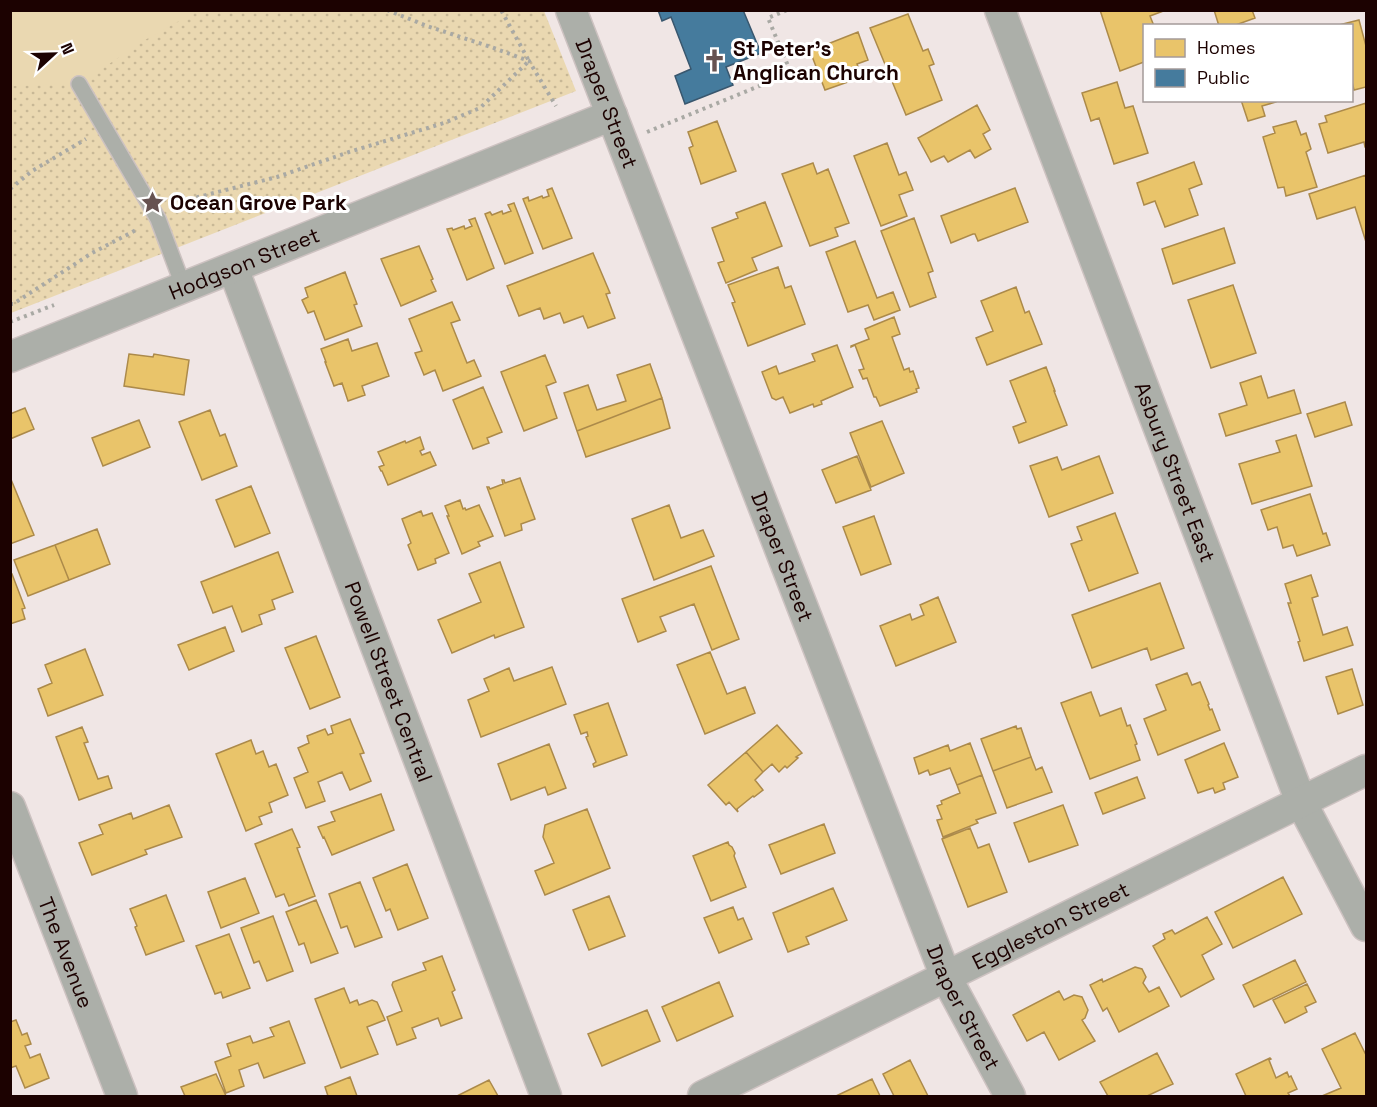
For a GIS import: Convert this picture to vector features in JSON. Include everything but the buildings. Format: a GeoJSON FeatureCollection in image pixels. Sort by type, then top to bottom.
{"type":"FeatureCollection","features":[{"type":"Feature","properties":{"kind":"street","name":"Draper Street"},"geometry":{"type":"LineString","coordinates":[[571,10],[946,977],[1010,1096]]}},
{"type":"Feature","properties":{"kind":"street","name":"Asbury Street East"},"geometry":{"type":"LineString","coordinates":[[1000,10],[1301,802],[1366,926]]}},
{"type":"Feature","properties":{"kind":"street","name":"Hodgson Street"},"geometry":{"type":"LineString","coordinates":[[10,357],[612,116]]}},
{"type":"Feature","properties":{"kind":"street","name":"Powell Street Central"},"geometry":{"type":"LineString","coordinates":[[233,268],[546,1096]]}},
{"type":"Feature","properties":{"kind":"street","name":"Eggleston Street"},"geometry":{"type":"LineString","coordinates":[[703,1096],[1366,770]]}},
{"type":"Feature","properties":{"kind":"street","name":"The Avenue"},"geometry":{"type":"LineString","coordinates":[[10,807],[122,1096]]}},
{"type":"Feature","properties":{"kind":"lane"},"geometry":{"type":"LineString","coordinates":[[80,84],[158,219],[184,288]]}},
{"type":"Feature","properties":{"kind":"path"},"geometry":{"type":"LineString","coordinates":[[387,10],[529,62]]}},
{"type":"Feature","properties":{"kind":"path"},"geometry":{"type":"LineString","coordinates":[[501,10],[571,132]]}},
{"type":"Feature","properties":{"kind":"path"},"geometry":{"type":"LineString","coordinates":[[646,132],[790,73],[768,18],[787,10]]}},
{"type":"Feature","properties":{"kind":"path"},"geometry":{"type":"LineString","coordinates":[[10,304],[92,253],[198,197],[277,177],[349,152],[399,138],[480,108],[529,62]]}},
{"type":"Feature","properties":{"kind":"path"},"geometry":{"type":"LineString","coordinates":[[10,189],[32,171],[105,128]]}},
{"type":"Feature","properties":{"kind":"shaded area"},"geometry":{"type":"Polygon","coordinates":[[[10,11],[197,11],[145,40],[79,84],[11,86],[10,11]]]}},
{"type":"Feature","properties":{"kind":"shaded area","name":"Ocean Grove Park"},"geometry":{"type":"Polygon","coordinates":[[[11,11],[544,11],[576,91],[11,313],[11,11]]]}},
{"type":"Feature","properties":{"kind":"place","name":"St Peter's Anglican Church"},"geometry":{"type":"Point","coordinates":[715,60]}},
{"type":"Feature","properties":{"kind":"place","name":"Ocean Grove Park"},"geometry":{"type":"Point","coordinates":[152,202]}}]}
